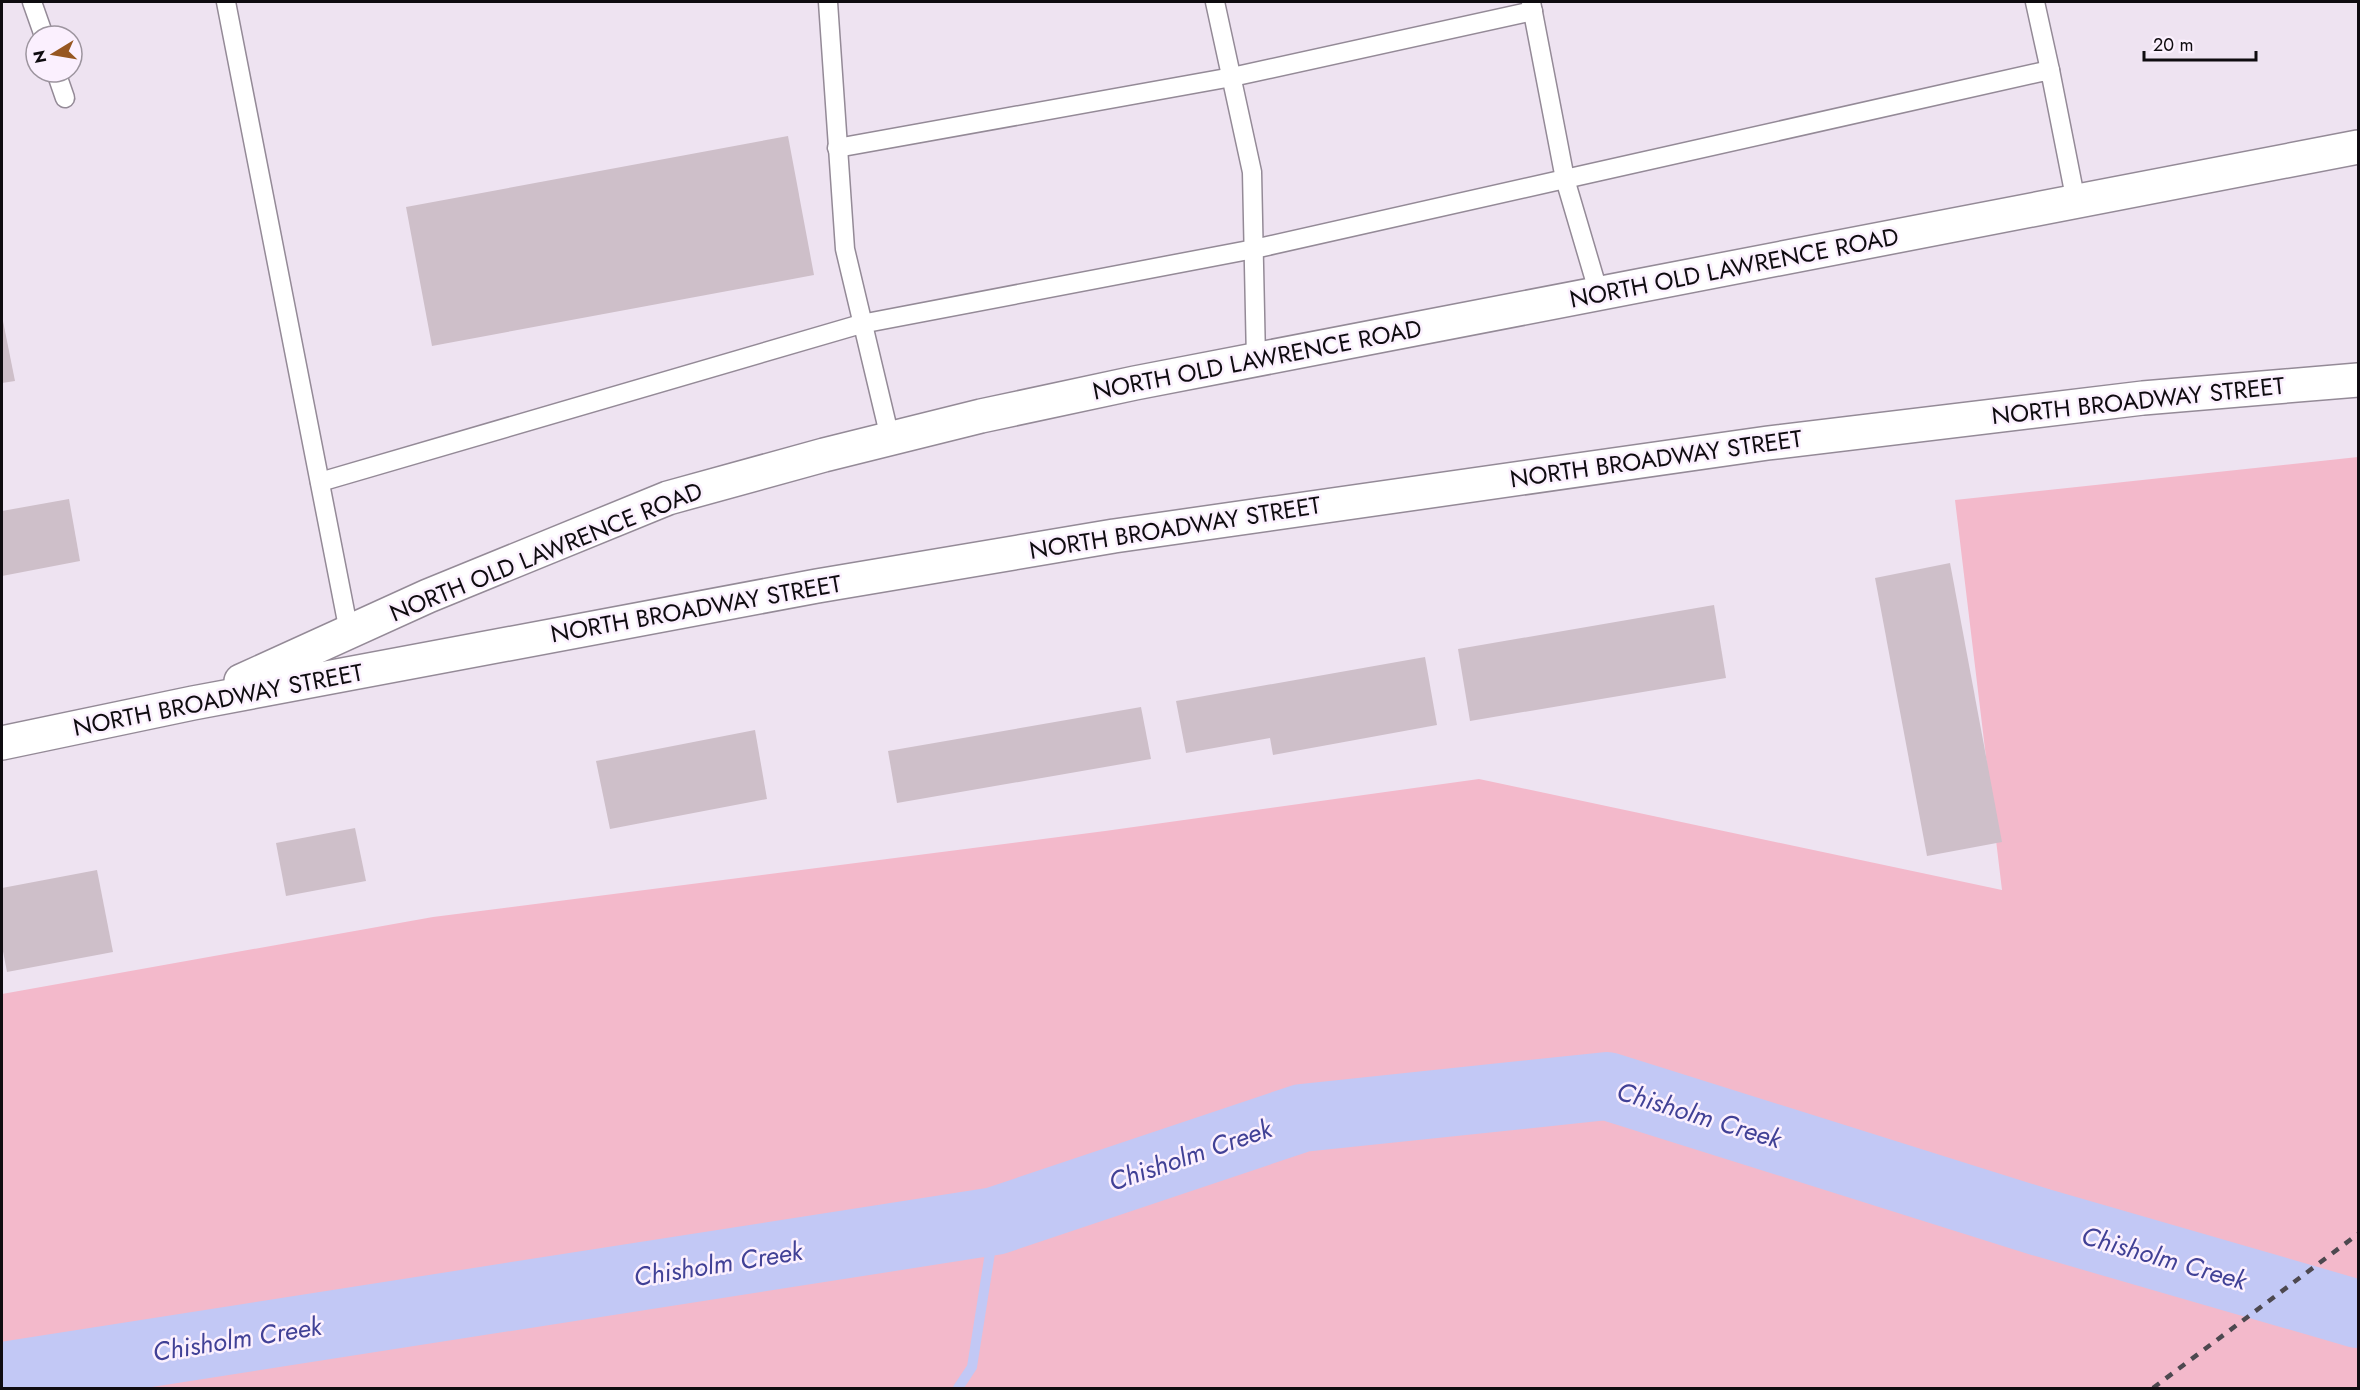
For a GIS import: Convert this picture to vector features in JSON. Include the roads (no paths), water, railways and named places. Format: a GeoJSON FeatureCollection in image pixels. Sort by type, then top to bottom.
{"type":"FeatureCollection","features":[{"type":"Feature","properties":{"kind":"main road","name":"NORTH OLD LAWRENCE ROAD"},"geometry":{"type":"LineString","coordinates":[[193,703],[428,596],[669,498],[890,438],[981,416],[1256,360],[2358,147]]}},
{"type":"Feature","properties":{"kind":"main road","name":"NORTH BROADWAY STREET"},"geometry":{"type":"LineString","coordinates":[[2,743],[193,703],[817,586],[1114,536],[1767,443],[2142,399],[2358,380]]}},
{"type":"Feature","properties":{"kind":"lane"},"geometry":{"type":"LineString","coordinates":[[32,2],[40,24]]}},
{"type":"Feature","properties":{"kind":"lane"},"geometry":{"type":"LineString","coordinates":[[226,2],[349,632]]}},
{"type":"Feature","properties":{"kind":"lane"},"geometry":{"type":"LineString","coordinates":[[828,2],[845,249],[861,324],[890,438]]}},
{"type":"Feature","properties":{"kind":"lane"},"geometry":{"type":"LineString","coordinates":[[1215,2],[1252,172],[1256,360]]}},
{"type":"Feature","properties":{"kind":"lane"},"geometry":{"type":"LineString","coordinates":[[2035,2],[2076,202]]}},
{"type":"Feature","properties":{"kind":"lane"},"geometry":{"type":"LineString","coordinates":[[837,148],[1232,77],[1532,6],[1565,179],[1599,294]]}},
{"type":"Feature","properties":{"kind":"lane"},"geometry":{"type":"LineString","coordinates":[[320,482],[861,324],[1254,249],[2050,70]]}},
{"type":"Feature","properties":{"kind":"lane"},"geometry":{"type":"LineString","coordinates":[[60,84],[65,98]]}},
{"type":"Feature","properties":{"kind":"waterway","name":"Chisholm Creek"},"geometry":{"type":"LineString","coordinates":[[2,1376],[995,1221],[1302,1118],[1607,1086],[2040,1222],[2358,1314]]}},
{"type":"Feature","properties":{"kind":"waterway"},"geometry":{"type":"LineString","coordinates":[[958,1388],[972,1367],[995,1221]]}},
{"type":"Feature","properties":{"kind":"railway"},"geometry":{"type":"LineString","coordinates":[[2153,1388],[2358,1234]]}}]}
